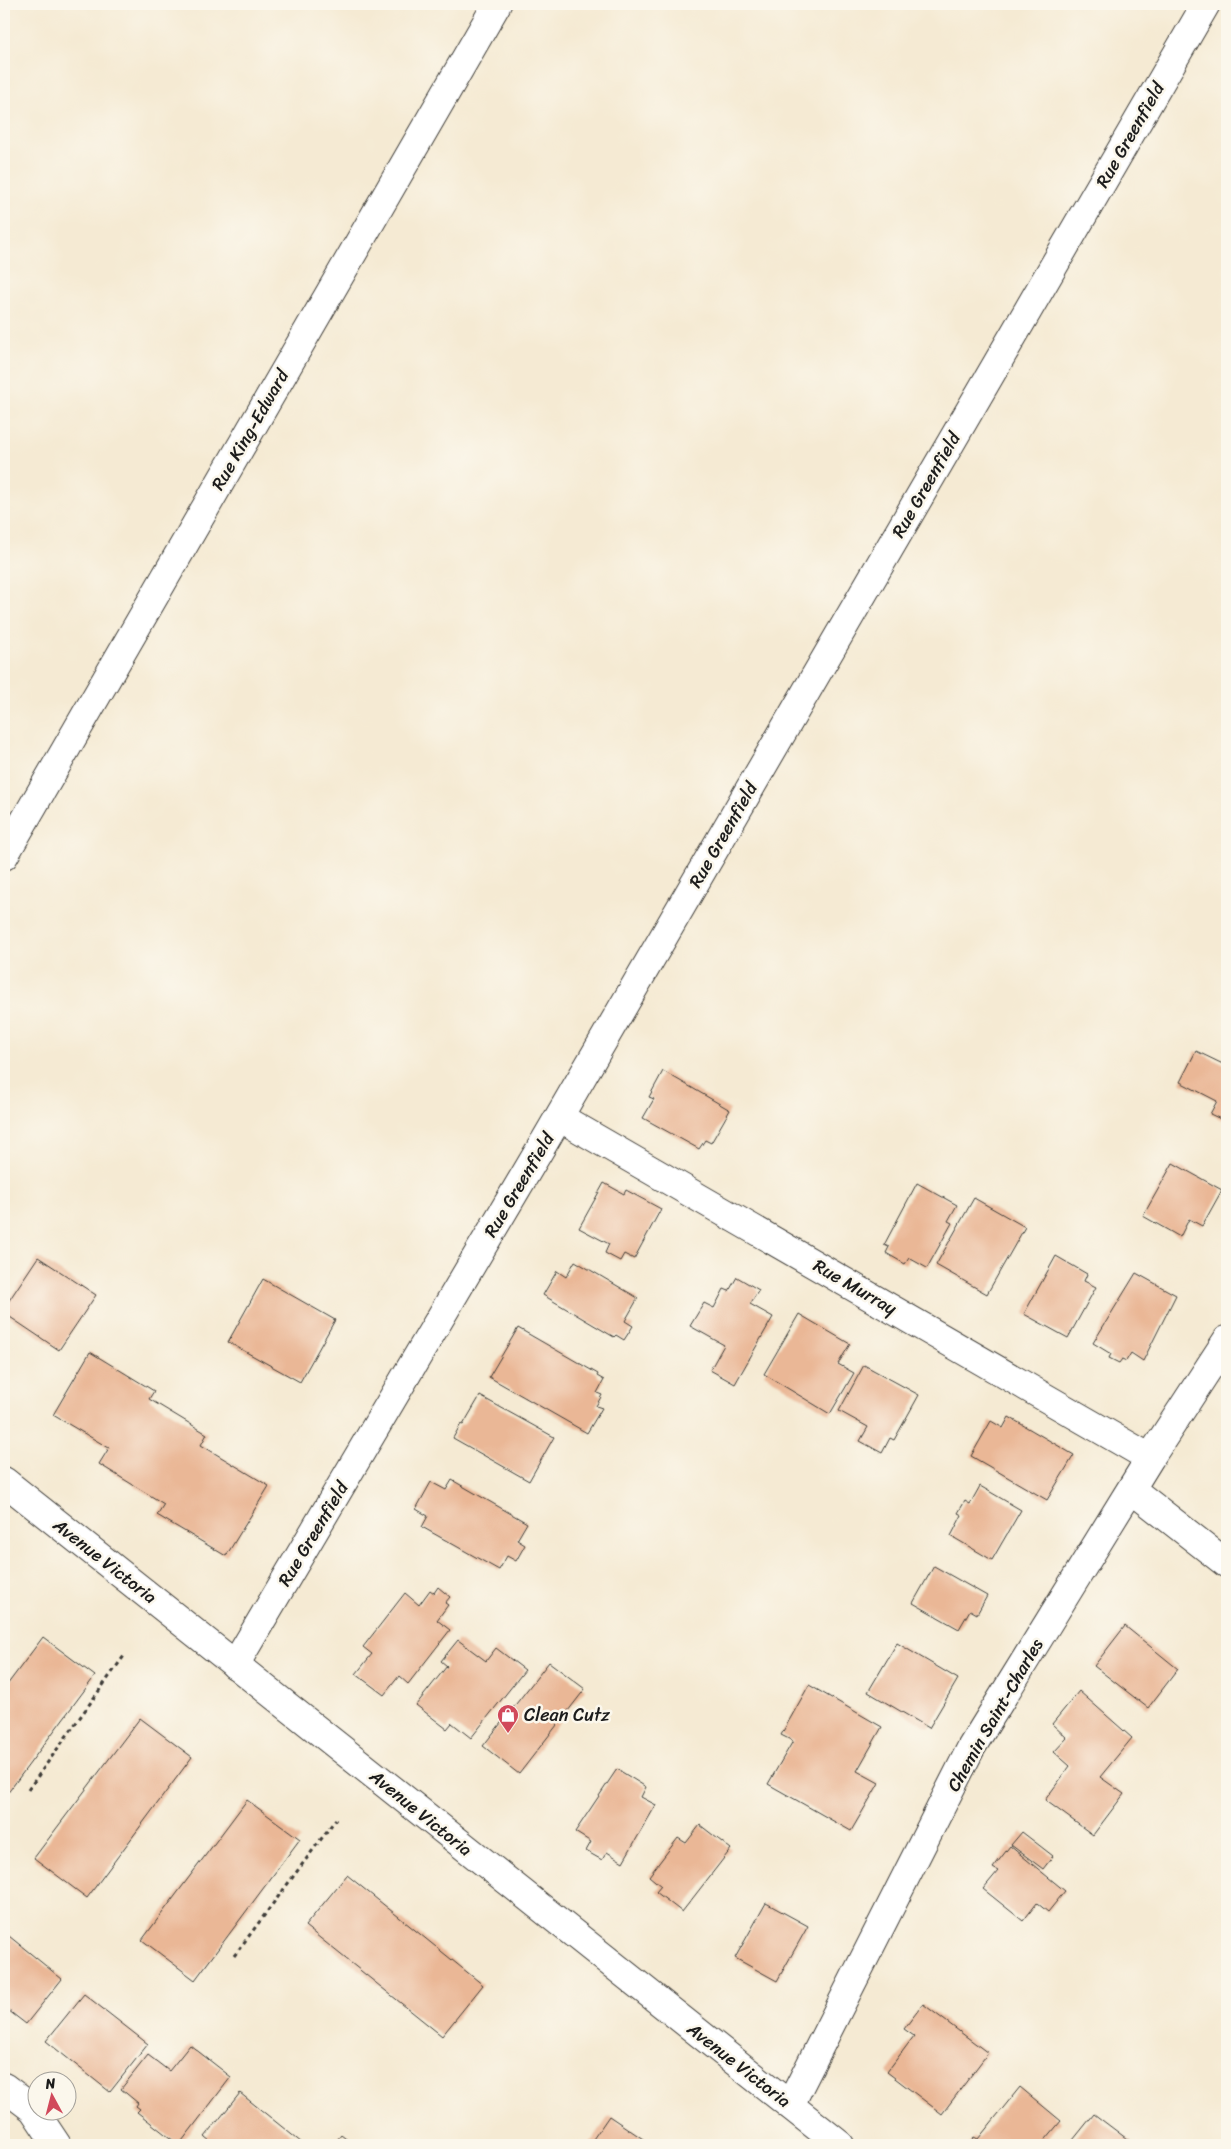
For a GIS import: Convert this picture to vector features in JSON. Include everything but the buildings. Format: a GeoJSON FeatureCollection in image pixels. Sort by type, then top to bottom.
{"type":"FeatureCollection","features":[{"type":"Feature","properties":{"kind":"street","name":"Rue King-Edward"},"geometry":{"type":"LineString","coordinates":[[4,856],[497,4]]}},
{"type":"Feature","properties":{"kind":"street","name":"Rue Greenfield"},"geometry":{"type":"LineString","coordinates":[[235,1665],[559,1117],[1206,4]]}},
{"type":"Feature","properties":{"kind":"street","name":"Rue Murray"},"geometry":{"type":"LineString","coordinates":[[559,1117],[1150,1458]]}},
{"type":"Feature","properties":{"kind":"street","name":"Chemin Saint-Charles"},"geometry":{"type":"LineString","coordinates":[[790,2105],[971,1748],[1150,1458],[1227,1340]]}},
{"type":"Feature","properties":{"kind":"street","name":"Avenue Victoria"},"geometry":{"type":"LineString","coordinates":[[4,1481],[840,2145]]}},
{"type":"Feature","properties":{"kind":"street"},"geometry":{"type":"LineString","coordinates":[[1131,1489],[1227,1564]]}},
{"type":"Feature","properties":{"kind":"street"},"geometry":{"type":"LineString","coordinates":[[4,2086],[33,2109],[57,2145]]}},
{"type":"Feature","properties":{"kind":"path"},"geometry":{"type":"LineString","coordinates":[[28,1790],[124,1656]]}},
{"type":"Feature","properties":{"kind":"path"},"geometry":{"type":"LineString","coordinates":[[234,1956],[336,1819]]}},
{"type":"Feature","properties":{"kind":"place","name":"Clean Cutz"},"geometry":{"type":"Point","coordinates":[508,1734]}}]}
